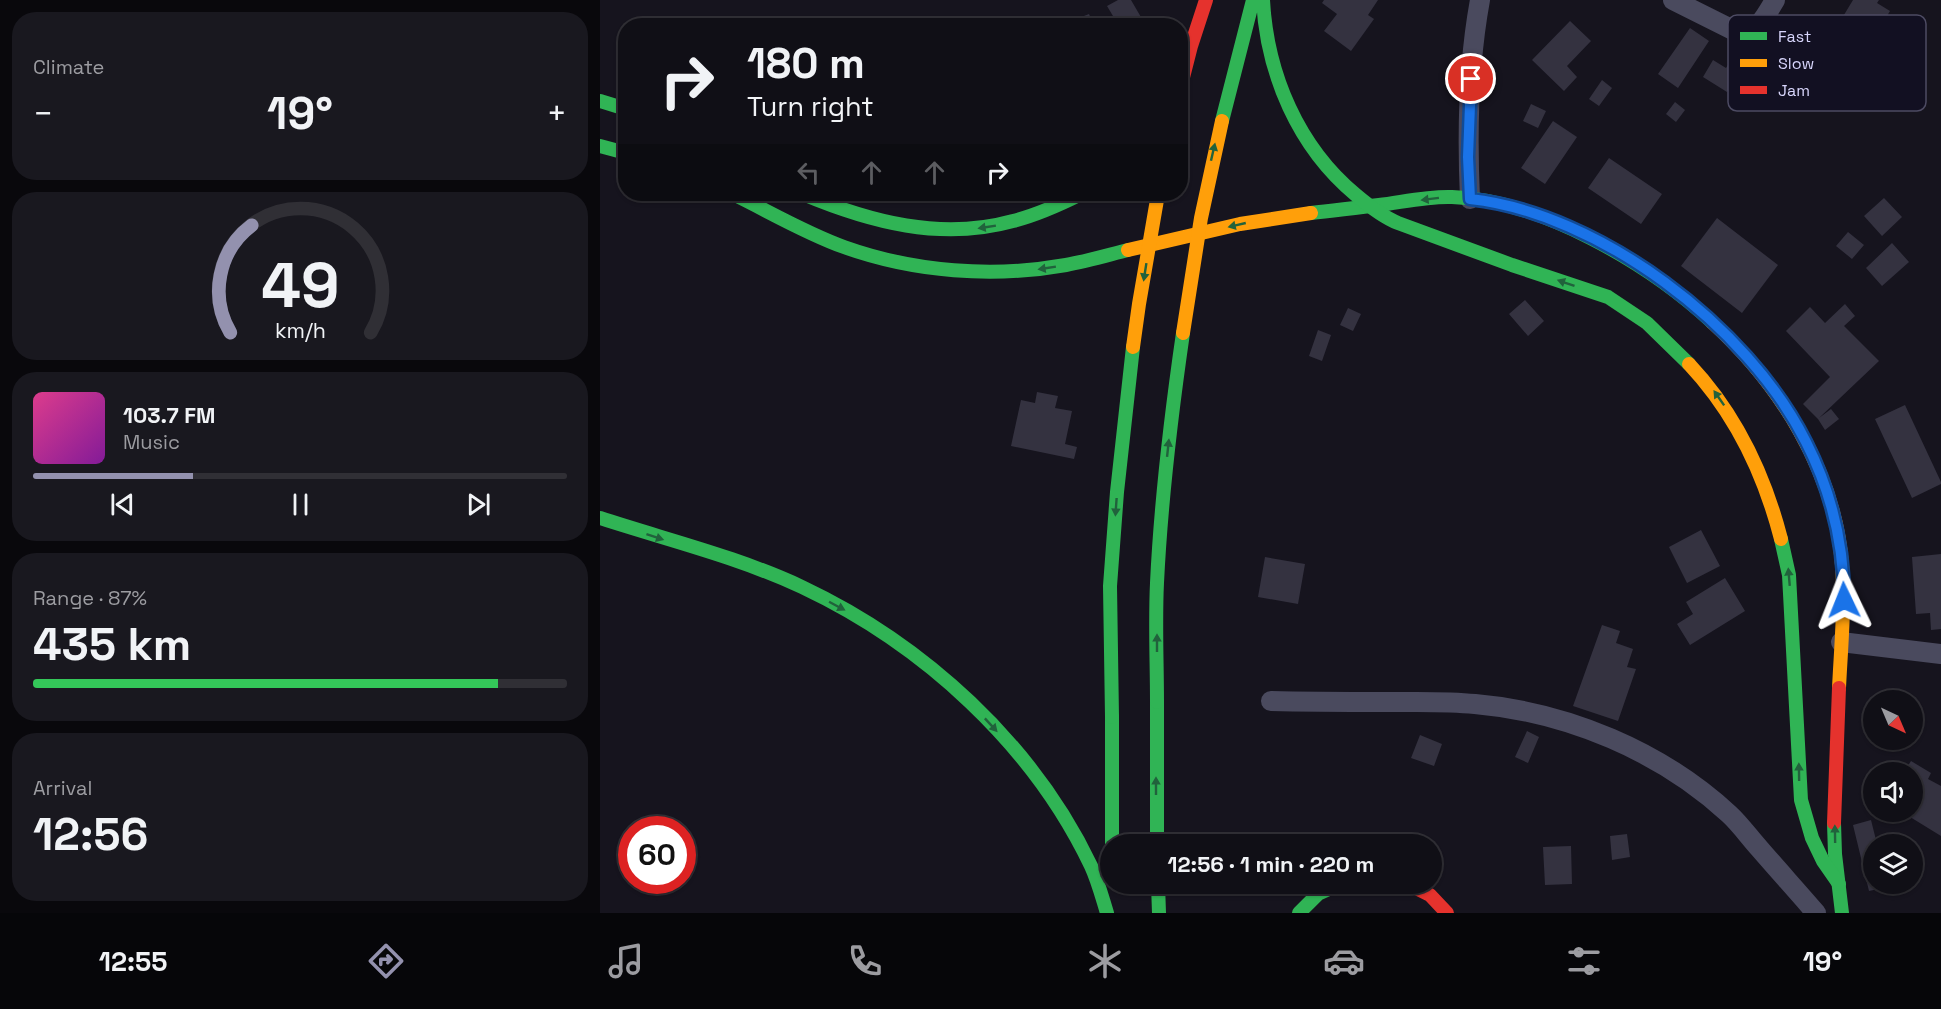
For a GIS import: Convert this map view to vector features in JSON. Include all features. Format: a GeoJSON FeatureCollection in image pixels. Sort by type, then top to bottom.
{"type":"FeatureCollection","features":[{"type":"Feature","properties":{"kind":"main road"},"geometry":{"type":"LineString","coordinates":[[1188,59],[1206,0]]}},
{"type":"Feature","properties":{"kind":"main road"},"geometry":{"type":"LineString","coordinates":[[1157,834],[1157,584],[1173,400],[1209,170],[1253,0]]}},
{"type":"Feature","properties":{"kind":"main road"},"geometry":{"type":"LineString","coordinates":[[1263,0],[1265,29],[1271,59],[1285,97],[1309,142],[1326,164],[1367,204],[1391,220],[1486,256],[1610,298],[1666,340],[1714,392],[1734,421],[1751,449],[1764,479],[1784,542],[1789,575],[1801,807],[1815,848],[1839,884]]}},
{"type":"Feature","properties":{"kind":"main road"},"geometry":{"type":"LineString","coordinates":[[600,101],[618,107]]}},
{"type":"Feature","properties":{"kind":"main road"},"geometry":{"type":"LineString","coordinates":[[600,146],[618,151]]}},
{"type":"Feature","properties":{"kind":"main road"},"geometry":{"type":"LineString","coordinates":[[747,201],[805,231],[843,247],[903,264],[968,272],[1011,271],[1065,265],[1268,219],[1449,197],[1491,202],[1558,223],[1623,255],[1686,298],[1744,354],[1794,421],[1819,468],[1837,530],[1842,567],[1843,614],[1834,837],[1842,913]]}},
{"type":"Feature","properties":{"kind":"main road"},"geometry":{"type":"LineString","coordinates":[[818,201],[863,218],[892,225],[952,230],[1009,223],[1036,215],[1066,201]]}},
{"type":"Feature","properties":{"kind":"main road"},"geometry":{"type":"LineString","coordinates":[[1112,834],[1110,586],[1127,398],[1139,304],[1157,201]]}},
{"type":"Feature","properties":{"kind":"main road"},"geometry":{"type":"LineString","coordinates":[[600,518],[759,570],[803,588],[845,610],[917,658],[976,710],[1029,768],[1063,817],[1092,868],[1107,913]]}},
{"type":"Feature","properties":{"kind":"main road"},"geometry":{"type":"LineString","coordinates":[[1113,894],[1114,913]]}},
{"type":"Feature","properties":{"kind":"main road"},"geometry":{"type":"LineString","coordinates":[[1158,894],[1159,913]]}},
{"type":"Feature","properties":{"kind":"main road"},"geometry":{"type":"LineString","coordinates":[[1299,913],[1318,894]]}},
{"type":"Feature","properties":{"kind":"main road"},"geometry":{"type":"LineString","coordinates":[[1427,894],[1442,905],[1447,913]]}},
{"type":"Feature","properties":{"kind":"street"},"geometry":{"type":"LineString","coordinates":[[1470,199],[1469,115],[1472,61],[1480,0]]}},
{"type":"Feature","properties":{"kind":"street"},"geometry":{"type":"LineString","coordinates":[[1673,0],[1728,28]]}},
{"type":"Feature","properties":{"kind":"street"},"geometry":{"type":"LineString","coordinates":[[1766,15],[1775,0]]}},
{"type":"Feature","properties":{"kind":"street"},"geometry":{"type":"LineString","coordinates":[[1841,642],[1941,654]]}},
{"type":"Feature","properties":{"kind":"street"},"geometry":{"type":"LineString","coordinates":[[1271,701],[1475,704],[1510,708],[1590,730],[1643,754],[1703,792],[1730,815],[1816,913]]}},
{"type":"Feature","properties":{"kind":"building"},"geometry":{"type":"Polygon","coordinates":[[[1118,0],[1131,0],[1142,18],[1114,18],[1107,6],[1118,0]]]}},
{"type":"Feature","properties":{"kind":"building"},"geometry":{"type":"Polygon","coordinates":[[[1324,0],[1378,0],[1368,15],[1374,19],[1351,51],[1324,31],[1337,14],[1322,3],[1324,0]]]}},
{"type":"Feature","properties":{"kind":"building"},"geometry":{"type":"Polygon","coordinates":[[[1853,0],[1879,0],[1877,3],[1890,11],[1888,15],[1844,15],[1853,0]]]}},
{"type":"Feature","properties":{"kind":"building"},"geometry":{"type":"Polygon","coordinates":[[[1089,14],[1091,18],[1079,18],[1089,14]]]}},
{"type":"Feature","properties":{"kind":"building"},"geometry":{"type":"Polygon","coordinates":[[[1570,21],[1591,41],[1567,66],[1577,77],[1564,91],[1532,60],[1570,21]]]}},
{"type":"Feature","properties":{"kind":"building"},"geometry":{"type":"Polygon","coordinates":[[[1690,28],[1709,41],[1678,88],[1658,74],[1690,28]]]}},
{"type":"Feature","properties":{"kind":"building"},"geometry":{"type":"Polygon","coordinates":[[[1713,60],[1726,68],[1728,65],[1727,92],[1703,77],[1713,60]]]}},
{"type":"Feature","properties":{"kind":"building"},"geometry":{"type":"Polygon","coordinates":[[[1602,80],[1612,88],[1599,106],[1589,99],[1602,80]]]}},
{"type":"Feature","properties":{"kind":"building"},"geometry":{"type":"Polygon","coordinates":[[[1675,102],[1685,110],[1676,122],[1666,114],[1675,102]]]}},
{"type":"Feature","properties":{"kind":"building"},"geometry":{"type":"Polygon","coordinates":[[[1531,104],[1546,111],[1538,128],[1523,121],[1531,104]]]}},
{"type":"Feature","properties":{"kind":"building"},"geometry":{"type":"Polygon","coordinates":[[[1553,121],[1577,137],[1545,184],[1521,168],[1553,121]]]}},
{"type":"Feature","properties":{"kind":"building"},"geometry":{"type":"Polygon","coordinates":[[[1609,158],[1662,194],[1641,224],[1588,188],[1609,158]]]}},
{"type":"Feature","properties":{"kind":"building"},"geometry":{"type":"Polygon","coordinates":[[[1884,198],[1902,217],[1882,236],[1864,216],[1884,198]]]}},
{"type":"Feature","properties":{"kind":"building"},"geometry":{"type":"Polygon","coordinates":[[[1717,218],[1778,265],[1742,313],[1681,266],[1717,218]]]}},
{"type":"Feature","properties":{"kind":"building"},"geometry":{"type":"Polygon","coordinates":[[[1848,232],[1864,245],[1852,259],[1836,246],[1848,232]]]}},
{"type":"Feature","properties":{"kind":"building"},"geometry":{"type":"Polygon","coordinates":[[[1892,243],[1909,262],[1882,286],[1866,268],[1892,243]]]}},
{"type":"Feature","properties":{"kind":"building"},"geometry":{"type":"Polygon","coordinates":[[[1525,300],[1544,321],[1528,336],[1509,314],[1525,300]]]}},
{"type":"Feature","properties":{"kind":"building"},"geometry":{"type":"Polygon","coordinates":[[[1845,304],[1855,316],[1844,326],[1879,361],[1819,418],[1831,409],[1839,419],[1825,430],[1803,404],[1830,377],[1786,331],[1810,307],[1825,323],[1845,304]]]}},
{"type":"Feature","properties":{"kind":"building"},"geometry":{"type":"Polygon","coordinates":[[[1348,308],[1361,314],[1353,331],[1340,325],[1348,308]]]}},
{"type":"Feature","properties":{"kind":"building"},"geometry":{"type":"Polygon","coordinates":[[[1318,330],[1331,335],[1322,361],[1309,356],[1318,330]]]}},
{"type":"Feature","properties":{"kind":"building"},"geometry":{"type":"Polygon","coordinates":[[[1037,392],[1058,396],[1055,408],[1072,411],[1065,444],[1077,447],[1074,459],[1011,446],[1021,400],[1035,403],[1037,392]]]}},
{"type":"Feature","properties":{"kind":"building"},"geometry":{"type":"Polygon","coordinates":[[[1905,405],[1941,482],[1912,498],[1875,419],[1905,405]]]}},
{"type":"Feature","properties":{"kind":"building"},"geometry":{"type":"Polygon","coordinates":[[[1701,530],[1720,566],[1687,583],[1669,547],[1701,530]]]}},
{"type":"Feature","properties":{"kind":"building"},"geometry":{"type":"Polygon","coordinates":[[[1941,554],[1941,629],[1931,630],[1930,613],[1916,614],[1912,557],[1941,554]]]}},
{"type":"Feature","properties":{"kind":"building"},"geometry":{"type":"Polygon","coordinates":[[[1265,557],[1305,564],[1298,604],[1258,597],[1265,557]]]}},
{"type":"Feature","properties":{"kind":"building"},"geometry":{"type":"Polygon","coordinates":[[[1725,578],[1745,611],[1690,645],[1677,624],[1693,614],[1686,602],[1725,578]]]}},
{"type":"Feature","properties":{"kind":"building"},"geometry":{"type":"Polygon","coordinates":[[[1602,625],[1620,631],[1616,643],[1633,649],[1627,667],[1636,669],[1618,721],[1573,706],[1602,625]]]}},
{"type":"Feature","properties":{"kind":"building"},"geometry":{"type":"Polygon","coordinates":[[[1527,731],[1539,737],[1528,763],[1515,757],[1527,731]]]}},
{"type":"Feature","properties":{"kind":"building"},"geometry":{"type":"Polygon","coordinates":[[[1420,735],[1442,744],[1434,766],[1411,758],[1420,735]]]}},
{"type":"Feature","properties":{"kind":"building"},"geometry":{"type":"Polygon","coordinates":[[[1923,768],[1931,773],[1928,779],[1941,786],[1941,836],[1918,822],[1923,822],[1923,768]]]}},
{"type":"Feature","properties":{"kind":"building"},"geometry":{"type":"Polygon","coordinates":[[[1872,822],[1874,834],[1863,834],[1863,866],[1853,825],[1872,822]]]}},
{"type":"Feature","properties":{"kind":"building"},"geometry":{"type":"Polygon","coordinates":[[[1627,834],[1630,857],[1612,860],[1610,836],[1627,834]]]}},
{"type":"Feature","properties":{"kind":"building"},"geometry":{"type":"Polygon","coordinates":[[[1571,846],[1572,884],[1545,885],[1543,847],[1571,846]]]}},
{"type":"Feature","properties":{"kind":"traffic: fast"},"geometry":{"type":"LineString","coordinates":[[1222,121],[1253,0]]}},
{"type":"Feature","properties":{"kind":"traffic: fast"},"geometry":{"type":"LineString","coordinates":[[1263,0],[1271,55],[1289,107],[1302,132],[1318,155],[1356,195],[1376,211],[1398,223],[1608,297],[1647,323],[1689,364]]}},
{"type":"Feature","properties":{"kind":"traffic: fast"},"geometry":{"type":"LineString","coordinates":[[600,101],[618,107]]}},
{"type":"Feature","properties":{"kind":"traffic: fast"},"geometry":{"type":"LineString","coordinates":[[600,146],[618,151]]}},
{"type":"Feature","properties":{"kind":"traffic: fast"},"geometry":{"type":"LineString","coordinates":[[1311,213],[1443,197],[1486,201],[1521,210],[1557,222],[1625,257],[1657,278],[1712,322]]}},
{"type":"Feature","properties":{"kind":"traffic: fast"},"geometry":{"type":"LineString","coordinates":[[747,201],[801,229],[844,247],[926,267],[982,272],[1038,269],[1128,250]]}},
{"type":"Feature","properties":{"kind":"traffic: fast"},"geometry":{"type":"LineString","coordinates":[[820,201],[880,220],[933,229],[986,227],[1022,219],[1066,201]]}},
{"type":"Feature","properties":{"kind":"traffic: fast"},"geometry":{"type":"LineString","coordinates":[[1157,702],[1156,613],[1161,520],[1183,333]]}},
{"type":"Feature","properties":{"kind":"traffic: fast"},"geometry":{"type":"LineString","coordinates":[[1112,717],[1110,586],[1117,492],[1133,347]]}},
{"type":"Feature","properties":{"kind":"traffic: fast"},"geometry":{"type":"LineString","coordinates":[[600,518],[778,576],[847,610],[890,637],[931,668],[970,702],[1006,739],[1038,779],[1067,821],[1091,866],[1107,913]]}},
{"type":"Feature","properties":{"kind":"traffic: fast"},"geometry":{"type":"LineString","coordinates":[[1781,539],[1789,575],[1801,800],[1812,838],[1823,861],[1839,884]]}},
{"type":"Feature","properties":{"kind":"traffic: fast"},"geometry":{"type":"LineString","coordinates":[[1157,702],[1157,834]]}},
{"type":"Feature","properties":{"kind":"traffic: fast"},"geometry":{"type":"LineString","coordinates":[[1112,717],[1112,834]]}},
{"type":"Feature","properties":{"kind":"traffic: fast"},"geometry":{"type":"LineString","coordinates":[[1834,823],[1842,913]]}},
{"type":"Feature","properties":{"kind":"traffic: fast"},"geometry":{"type":"LineString","coordinates":[[1158,894],[1159,913]]}},
{"type":"Feature","properties":{"kind":"traffic: fast"},"geometry":{"type":"LineString","coordinates":[[1299,913],[1318,894]]}},
{"type":"Feature","properties":{"kind":"traffic: slow"},"geometry":{"type":"LineString","coordinates":[[1183,333],[1201,218],[1222,121]]}},
{"type":"Feature","properties":{"kind":"traffic: slow"},"geometry":{"type":"LineString","coordinates":[[1133,347],[1157,201]]}},
{"type":"Feature","properties":{"kind":"traffic: slow"},"geometry":{"type":"LineString","coordinates":[[1128,250],[1240,224],[1311,213]]}},
{"type":"Feature","properties":{"kind":"traffic: slow"},"geometry":{"type":"LineString","coordinates":[[1712,322],[1737,346],[1781,401],[1816,463],[1828,496],[1837,530],[1843,580],[1839,688]]}},
{"type":"Feature","properties":{"kind":"traffic: slow"},"geometry":{"type":"LineString","coordinates":[[1689,364],[1721,403],[1746,446],[1766,491],[1781,539]]}},
{"type":"Feature","properties":{"kind":"traffic: jam"},"geometry":{"type":"LineString","coordinates":[[1188,58],[1206,0]]}},
{"type":"Feature","properties":{"kind":"traffic: jam"},"geometry":{"type":"LineString","coordinates":[[1834,823],[1839,688]]}},
{"type":"Feature","properties":{"kind":"traffic: jam"},"geometry":{"type":"LineString","coordinates":[[1428,894],[1447,913]]}},
{"type":"Feature","properties":{"kind":"route"},"geometry":{"type":"LineString","coordinates":[[1471,79],[1468,157],[1470,199],[1525,211],[1558,223],[1623,255],[1686,298],[1744,354],[1789,412],[1819,468],[1837,530],[1842,558],[1844,600]]}}]}
